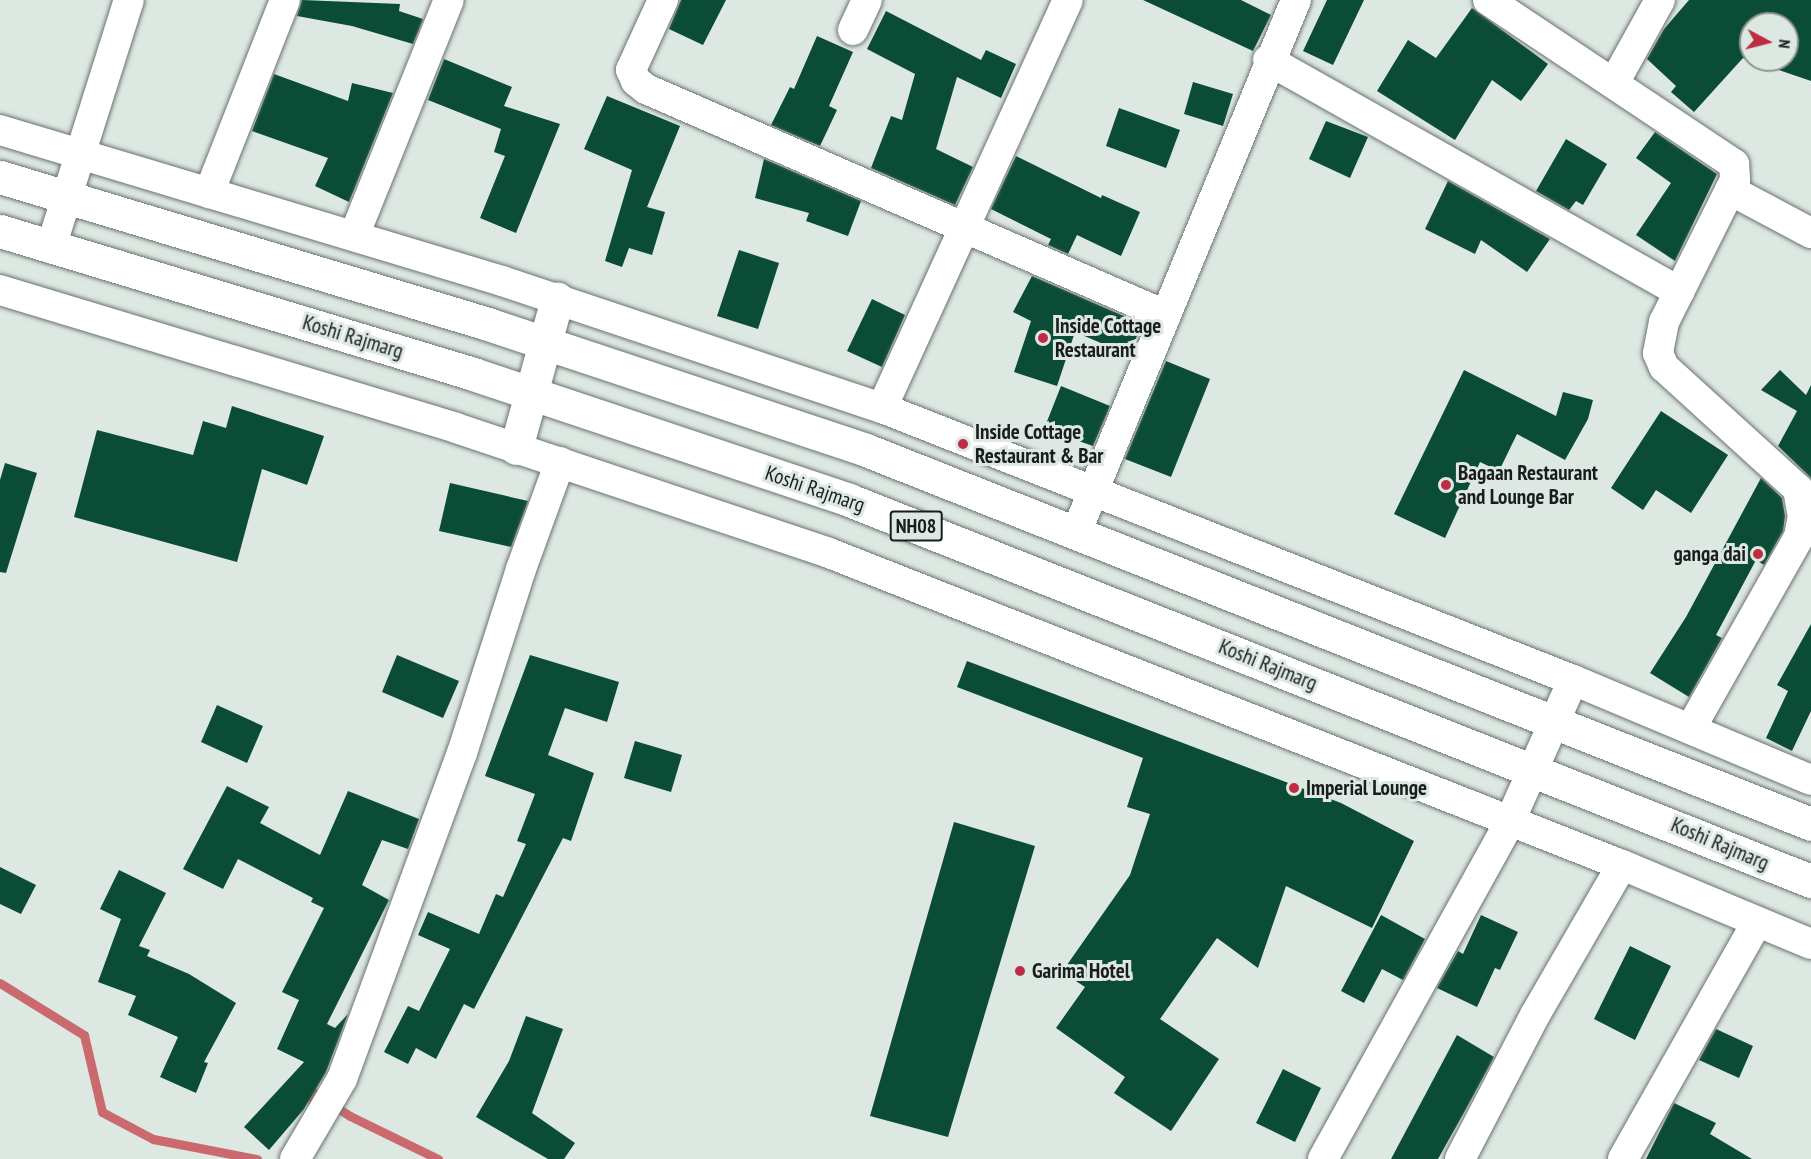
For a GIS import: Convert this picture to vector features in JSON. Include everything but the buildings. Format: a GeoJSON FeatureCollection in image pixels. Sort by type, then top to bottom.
{"type":"FeatureCollection","features":[{"type":"Feature","properties":{"kind":"main road","name":"NH08"},"geometry":{"type":"LineString","coordinates":[[0,177],[545,343],[866,450],[1811,824]]}},
{"type":"Feature","properties":{"kind":"main road","name":"Koshi Rajmarg"},"geometry":{"type":"LineString","coordinates":[[0,231],[531,393],[849,500],[1811,881]]}},
{"type":"Feature","properties":{"kind":"main road"},"geometry":{"type":"LineString","coordinates":[[516,448],[557,299]]}},
{"type":"Feature","properties":{"kind":"street"},"geometry":{"type":"LineString","coordinates":[[51,247],[129,0]]}},
{"type":"Feature","properties":{"kind":"street"},"geometry":{"type":"LineString","coordinates":[[209,193],[285,0]]}},
{"type":"Feature","properties":{"kind":"street"},"geometry":{"type":"LineString","coordinates":[[354,236],[449,0]]}},
{"type":"Feature","properties":{"kind":"street"},"geometry":{"type":"LineString","coordinates":[[663,0],[631,70],[641,85],[964,229],[1165,315]]}},
{"type":"Feature","properties":{"kind":"street"},"geometry":{"type":"LineString","coordinates":[[854,30],[867,0]]}},
{"type":"Feature","properties":{"kind":"street"},"geometry":{"type":"LineString","coordinates":[[882,408],[1068,0]]}},
{"type":"Feature","properties":{"kind":"street"},"geometry":{"type":"LineString","coordinates":[[1076,533],[1090,490],[1165,315],[1268,60],[1296,0]]}},
{"type":"Feature","properties":{"kind":"street"},"geometry":{"type":"LineString","coordinates":[[1488,0],[1729,158],[1736,172],[1730,190],[1679,292],[1658,340],[1664,367],[1798,489],[1807,511],[1799,537],[1691,728]]}},
{"type":"Feature","properties":{"kind":"street"},"geometry":{"type":"LineString","coordinates":[[1614,83],[1660,0]]}},
{"type":"Feature","properties":{"kind":"street"},"geometry":{"type":"LineString","coordinates":[[1268,60],[1679,292]]}},
{"type":"Feature","properties":{"kind":"street"},"geometry":{"type":"LineString","coordinates":[[0,130],[557,299],[882,408],[1573,680],[1811,780]]}},
{"type":"Feature","properties":{"kind":"street"},"geometry":{"type":"LineString","coordinates":[[1730,190],[1811,233]]}},
{"type":"Feature","properties":{"kind":"street"},"geometry":{"type":"LineString","coordinates":[[0,290],[516,448],[830,553],[1622,865],[1756,924],[1811,944]]}},
{"type":"Feature","properties":{"kind":"street"},"geometry":{"type":"LineString","coordinates":[[295,1159],[339,1085],[462,753],[521,568],[560,462]]}},
{"type":"Feature","properties":{"kind":"street"},"geometry":{"type":"LineString","coordinates":[[1323,1159],[1510,821],[1557,722],[1573,680]]}},
{"type":"Feature","properties":{"kind":"street"},"geometry":{"type":"LineString","coordinates":[[1460,1159],[1535,1015],[1622,865]]}},
{"type":"Feature","properties":{"kind":"street"},"geometry":{"type":"LineString","coordinates":[[1623,1159],[1756,924]]}},
{"type":"Feature","properties":{"kind":"waterway"},"geometry":{"type":"LineString","coordinates":[[0,983],[84,1035],[102,1112],[153,1139],[257,1159]]}},
{"type":"Feature","properties":{"kind":"waterway"},"geometry":{"type":"LineString","coordinates":[[312,1112],[313,1092],[350,1116],[438,1159]]}},
{"type":"Feature","properties":{"kind":"place","name":"Inside Cottage Restaurant"},"geometry":{"type":"Point","coordinates":[1043,338]}},
{"type":"Feature","properties":{"kind":"place","name":"Inside Cottage Restaurant & Bar"},"geometry":{"type":"Point","coordinates":[963,444]}},
{"type":"Feature","properties":{"kind":"place","name":"Bagaan Restaurant and Lounge Bar"},"geometry":{"type":"Point","coordinates":[1446,485]}},
{"type":"Feature","properties":{"kind":"place","name":"ganga dai"},"geometry":{"type":"Point","coordinates":[1758,554]}},
{"type":"Feature","properties":{"kind":"place","name":"Imperial Lounge"},"geometry":{"type":"Point","coordinates":[1294,788]}},
{"type":"Feature","properties":{"kind":"place","name":"Garima Hotel"},"geometry":{"type":"Point","coordinates":[1020,971]}}]}
